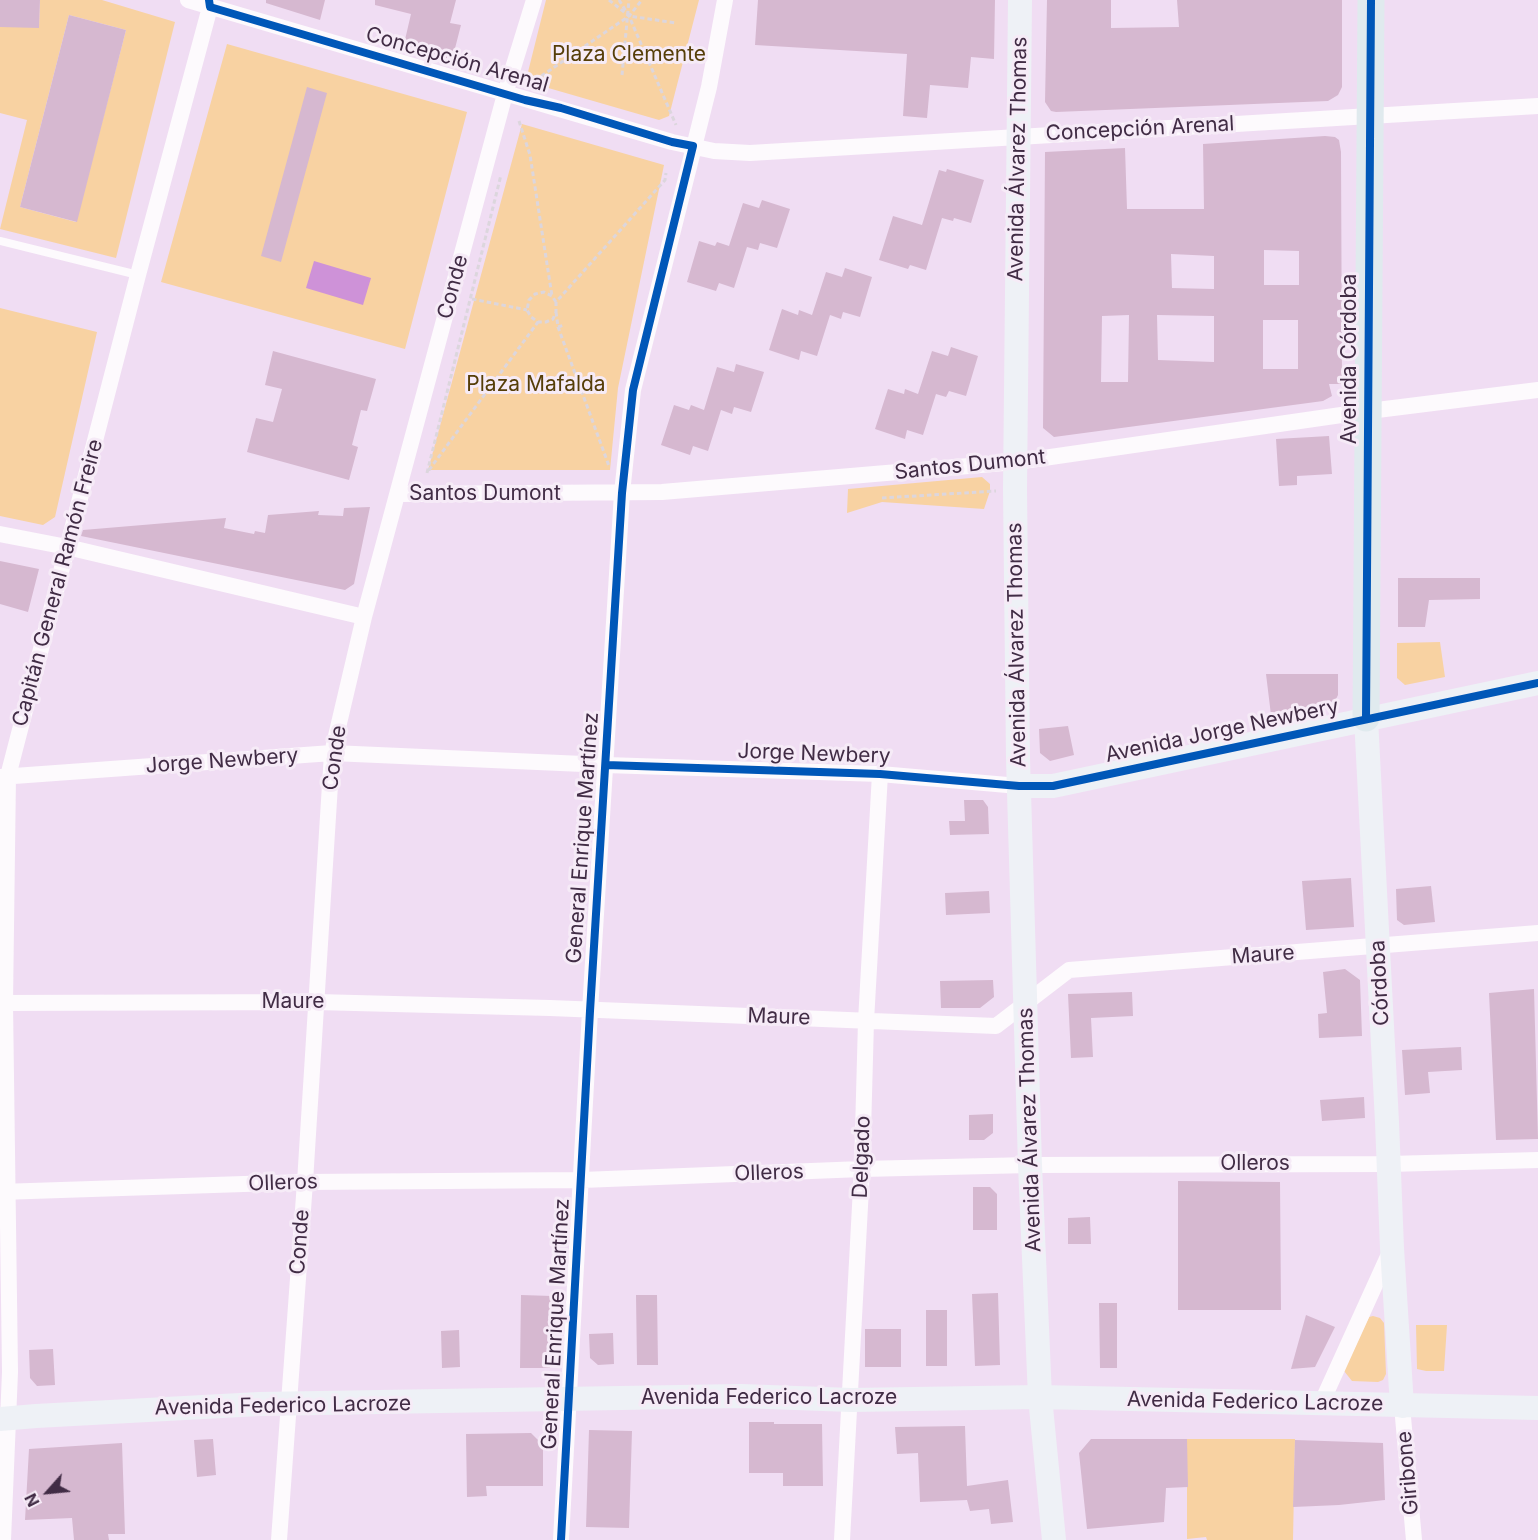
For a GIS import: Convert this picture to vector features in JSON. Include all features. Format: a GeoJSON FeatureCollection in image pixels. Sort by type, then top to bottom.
{"type":"FeatureCollection","features":[{"type":"Feature","properties":{"kind":"main road","name":"Avenida Álvarez Thomas"},"geometry":{"type":"LineString","coordinates":[[1020,0],[1016,462],[1019,786],[1030,1165],[1040,1397],[1054,1540]]}},
{"type":"Feature","properties":{"kind":"main road","name":"Avenida Córdoba"},"geometry":{"type":"LineString","coordinates":[[1366,718],[1371,0]]}},
{"type":"Feature","properties":{"kind":"main road","name":"Avenida Jorge Newbery"},"geometry":{"type":"LineString","coordinates":[[1019,786],[1053,786],[1538,683]]}},
{"type":"Feature","properties":{"kind":"main road","name":"Córdoba"},"geometry":{"type":"LineString","coordinates":[[1366,718],[1402,1406]]}},
{"type":"Feature","properties":{"kind":"main road","name":"Avenida Federico Lacroze"},"geometry":{"type":"LineString","coordinates":[[5,1419],[187,1407],[741,1396],[850,1400],[1040,1397],[1538,1408]]}},
{"type":"Feature","properties":{"kind":"street","name":"Concepción Arenal"},"geometry":{"type":"LineString","coordinates":[[188,0],[210,3],[505,94],[561,108],[672,142],[714,151],[750,153],[1538,106]]}},
{"type":"Feature","properties":{"kind":"street","name":"Conde"},"geometry":{"type":"LineString","coordinates":[[279,1540],[287,1404],[305,1182],[332,753],[364,617],[505,94],[534,0]]}},
{"type":"Feature","properties":{"kind":"street","name":"General Enrique Martínez"},"geometry":{"type":"LineString","coordinates":[[561,1540],[590,1011],[622,493],[633,390],[709,87],[725,0]]}},
{"type":"Feature","properties":{"kind":"street","name":"Capitán General Ramón Freire"},"geometry":{"type":"LineString","coordinates":[[3,1540],[5,1419],[2,1003],[4,776],[67,547],[210,3]]}},
{"type":"Feature","properties":{"kind":"street","name":"Santos Dumont"},"geometry":{"type":"LineString","coordinates":[[398,494],[662,492],[1016,462],[1369,411],[1538,390]]}},
{"type":"Feature","properties":{"kind":"street"},"geometry":{"type":"LineString","coordinates":[[0,534],[67,547],[364,617]]}},
{"type":"Feature","properties":{"kind":"street","name":"Jorge Newbery"},"geometry":{"type":"LineString","coordinates":[[4,776],[332,753],[880,774],[1019,786]]}},
{"type":"Feature","properties":{"kind":"street","name":"Delgado"},"geometry":{"type":"LineString","coordinates":[[842,1540],[880,774]]}},
{"type":"Feature","properties":{"kind":"street","name":"Maure"},"geometry":{"type":"LineString","coordinates":[[2,1003],[316,1002],[550,1008],[996,1026],[1069,970],[1538,933]]}},
{"type":"Feature","properties":{"kind":"street","name":"Olleros"},"geometry":{"type":"LineString","coordinates":[[4,1192],[305,1182],[582,1180],[1030,1165],[1389,1164],[1538,1160]]}},
{"type":"Feature","properties":{"kind":"street","name":"Córdoba"},"geometry":{"type":"LineString","coordinates":[[1321,1404],[1392,1248]]}},
{"type":"Feature","properties":{"kind":"street","name":"Giribone"},"geometry":{"type":"LineString","coordinates":[[1402,1406],[1414,1540]]}},
{"type":"Feature","properties":{"kind":"lane"},"geometry":{"type":"LineString","coordinates":[[0,241],[138,275]]}},
{"type":"Feature","properties":{"kind":"path"},"geometry":{"type":"LineString","coordinates":[[609,0],[628,16],[676,23]]}},
{"type":"Feature","properties":{"kind":"path"},"geometry":{"type":"LineString","coordinates":[[619,0],[676,124]]}},
{"type":"Feature","properties":{"kind":"path"},"geometry":{"type":"LineString","coordinates":[[622,75],[629,0]]}},
{"type":"Feature","properties":{"kind":"path"},"geometry":{"type":"LineString","coordinates":[[528,82],[534,81],[628,16],[642,0]]}},
{"type":"Feature","properties":{"kind":"path"},"geometry":{"type":"LineString","coordinates":[[519,121],[530,155],[552,296],[556,302],[558,327],[610,469]]}},
{"type":"Feature","properties":{"kind":"path"},"geometry":{"type":"LineString","coordinates":[[504,165],[427,473],[538,322]]}},
{"type":"Feature","properties":{"kind":"path"},"geometry":{"type":"LineString","coordinates":[[556,302],[664,180],[666,173]]}},
{"type":"Feature","properties":{"kind":"path"},"geometry":{"type":"LineString","coordinates":[[552,296],[544,292],[536,294],[529,300],[527,310],[538,322],[553,319],[556,312]]}},
{"type":"Feature","properties":{"kind":"path"},"geometry":{"type":"LineString","coordinates":[[472,299],[527,310]]}},
{"type":"Feature","properties":{"kind":"path"},"geometry":{"type":"LineString","coordinates":[[558,327],[564,325]]}},
{"type":"Feature","properties":{"kind":"path"},"geometry":{"type":"LineString","coordinates":[[882,498],[996,490]]}},
{"type":"Feature","properties":{"kind":"green space"},"geometry":{"type":"Polygon","coordinates":[[[40,0],[102,0],[175,22],[116,258],[0,229],[27,120],[0,113],[0,27],[39,27],[40,0]],[[69,15],[20,207],[76,222],[126,30],[69,15]]]}},
{"type":"Feature","properties":{"kind":"green space","name":"Plaza Clemente"},"geometry":{"type":"Polygon","coordinates":[[[546,0],[699,0],[669,116],[659,120],[538,85],[527,76],[546,0]]]}},
{"type":"Feature","properties":{"kind":"green space"},"geometry":{"type":"Polygon","coordinates":[[[227,44],[467,112],[405,349],[161,282],[227,44]]]}},
{"type":"Feature","properties":{"kind":"green space","name":"Plaza Mafalda"},"geometry":{"type":"Polygon","coordinates":[[[522,124],[664,165],[618,388],[610,470],[428,470],[522,124]]]}},
{"type":"Feature","properties":{"kind":"green space"},"geometry":{"type":"Polygon","coordinates":[[[0,308],[97,332],[55,517],[43,525],[0,516],[0,308]]]}},
{"type":"Feature","properties":{"kind":"green space"},"geometry":{"type":"Polygon","coordinates":[[[982,477],[990,484],[984,509],[882,502],[847,513],[848,489],[982,477]]]}},
{"type":"Feature","properties":{"kind":"green space"},"geometry":{"type":"Polygon","coordinates":[[[1440,642],[1445,677],[1405,685],[1397,678],[1397,643],[1440,642]]]}},
{"type":"Feature","properties":{"kind":"green space"},"geometry":{"type":"Polygon","coordinates":[[[1369,1317],[1380,1318],[1384,1323],[1386,1374],[1383,1380],[1378,1382],[1352,1381],[1344,1371],[1369,1317]]]}},
{"type":"Feature","properties":{"kind":"green space"},"geometry":{"type":"Polygon","coordinates":[[[1416,1325],[1447,1325],[1444,1371],[1417,1369],[1416,1325]]]}},
{"type":"Feature","properties":{"kind":"green space"},"geometry":{"type":"Polygon","coordinates":[[[1187,1439],[1295,1439],[1293,1540],[1207,1540],[1206,1537],[1187,1539],[1187,1439]]]}},
{"type":"Feature","properties":{"kind":"shaded area"},"geometry":{"type":"Polygon","coordinates":[[[314,261],[371,278],[363,305],[306,288],[314,261]]]}},
{"type":"Feature","properties":{"kind":"building"},"geometry":{"type":"Polygon","coordinates":[[[0,0],[40,0],[39,28],[0,27],[0,0]]]}},
{"type":"Feature","properties":{"kind":"building"},"geometry":{"type":"Polygon","coordinates":[[[266,0],[325,0],[320,20],[266,3],[266,0]]]}},
{"type":"Feature","properties":{"kind":"building"},"geometry":{"type":"Polygon","coordinates":[[[375,0],[456,0],[450,23],[461,25],[452,60],[404,44],[411,14],[375,5],[375,0]]]}},
{"type":"Feature","properties":{"kind":"building"},"geometry":{"type":"Polygon","coordinates":[[[758,0],[995,0],[994,59],[971,57],[968,88],[930,85],[927,118],[903,116],[907,54],[755,45],[758,0]]]}},
{"type":"Feature","properties":{"kind":"building"},"geometry":{"type":"Polygon","coordinates":[[[1047,0],[1111,0],[1111,28],[1179,27],[1177,0],[1342,0],[1342,87],[1338,95],[1328,101],[1051,111],[1045,102],[1047,0]]]}},
{"type":"Feature","properties":{"kind":"building"},"geometry":{"type":"Polygon","coordinates":[[[69,15],[126,30],[77,222],[20,207],[69,15]]]}},
{"type":"Feature","properties":{"kind":"building"},"geometry":{"type":"Polygon","coordinates":[[[307,87],[327,93],[281,262],[261,256],[307,87]]]}},
{"type":"Feature","properties":{"kind":"building"},"geometry":{"type":"Polygon","coordinates":[[[1325,136],[1339,140],[1341,152],[1342,384],[1329,384],[1332,396],[1323,401],[1054,437],[1043,428],[1045,152],[1125,148],[1127,209],[1204,209],[1203,144],[1325,136]],[[1264,250],[1264,285],[1299,285],[1299,251],[1264,250]],[[1171,254],[1172,288],[1214,289],[1214,256],[1171,254]],[[1129,315],[1102,316],[1101,382],[1128,382],[1129,315]],[[1157,315],[1158,360],[1214,362],[1214,316],[1157,315]],[[1263,320],[1263,369],[1298,369],[1298,320],[1263,320]]]}},
{"type":"Feature","properties":{"kind":"building"},"geometry":{"type":"Polygon","coordinates":[[[947,169],[984,180],[971,223],[954,218],[953,221],[942,218],[926,270],[910,265],[908,269],[879,260],[893,216],[922,225],[939,170],[946,172],[947,169]]]}},
{"type":"Feature","properties":{"kind":"building"},"geometry":{"type":"Polygon","coordinates":[[[762,200],[790,209],[777,248],[760,243],[758,250],[747,247],[734,288],[719,283],[716,291],[687,282],[699,241],[715,246],[717,242],[729,246],[743,203],[759,208],[762,200]]]}},
{"type":"Feature","properties":{"kind":"building"},"geometry":{"type":"Polygon","coordinates":[[[845,268],[872,277],[860,317],[843,312],[841,319],[830,315],[817,356],[801,351],[799,360],[769,350],[782,309],[798,315],[799,310],[812,315],[826,272],[842,277],[845,268]]]}},
{"type":"Feature","properties":{"kind":"building"},"geometry":{"type":"Polygon","coordinates":[[[951,347],[978,356],[966,396],[949,391],[946,397],[936,394],[923,435],[907,430],[905,439],[875,429],[888,389],[904,394],[905,389],[918,394],[932,351],[948,356],[951,347]]]}},
{"type":"Feature","properties":{"kind":"building"},"geometry":{"type":"Polygon","coordinates":[[[273,351],[376,379],[367,411],[361,410],[352,445],[358,447],[349,480],[247,452],[256,418],[273,422],[282,389],[265,385],[273,351]]]}},
{"type":"Feature","properties":{"kind":"building"},"geometry":{"type":"Polygon","coordinates":[[[736,364],[764,372],[751,412],[734,407],[732,414],[721,410],[708,451],[693,446],[690,455],[661,445],[674,405],[689,410],[691,405],[704,410],[717,367],[734,372],[736,364]]]}},
{"type":"Feature","properties":{"kind":"building"},"geometry":{"type":"Polygon","coordinates":[[[1329,436],[1332,474],[1297,476],[1297,485],[1279,486],[1276,439],[1329,436]]]}},
{"type":"Feature","properties":{"kind":"building"},"geometry":{"type":"Polygon","coordinates":[[[370,507],[354,584],[345,590],[81,536],[83,530],[226,518],[224,528],[254,534],[255,531],[265,533],[268,515],[319,511],[318,515],[343,516],[344,508],[370,507]]]}},
{"type":"Feature","properties":{"kind":"building"},"geometry":{"type":"Polygon","coordinates":[[[0,561],[39,569],[28,612],[0,604],[0,561]]]}},
{"type":"Feature","properties":{"kind":"building"},"geometry":{"type":"Polygon","coordinates":[[[1398,578],[1480,578],[1480,599],[1429,600],[1425,627],[1398,627],[1398,578]]]}},
{"type":"Feature","properties":{"kind":"building"},"geometry":{"type":"Polygon","coordinates":[[[1266,674],[1338,674],[1338,695],[1335,701],[1271,715],[1266,674]]]}},
{"type":"Feature","properties":{"kind":"building"},"geometry":{"type":"Polygon","coordinates":[[[1068,726],[1074,755],[1050,761],[1040,753],[1039,729],[1068,726]]]}},
{"type":"Feature","properties":{"kind":"building"},"geometry":{"type":"Polygon","coordinates":[[[964,800],[983,800],[988,807],[989,834],[950,835],[949,821],[965,821],[964,800]]]}},
{"type":"Feature","properties":{"kind":"building"},"geometry":{"type":"Polygon","coordinates":[[[1351,878],[1354,927],[1306,930],[1302,881],[1351,878]]]}},
{"type":"Feature","properties":{"kind":"building"},"geometry":{"type":"Polygon","coordinates":[[[1431,886],[1435,922],[1404,925],[1397,920],[1396,889],[1431,886]]]}},
{"type":"Feature","properties":{"kind":"building"},"geometry":{"type":"Polygon","coordinates":[[[989,891],[990,913],[946,915],[945,893],[989,891]]]}},
{"type":"Feature","properties":{"kind":"building"},"geometry":{"type":"Polygon","coordinates":[[[1345,969],[1360,980],[1362,1036],[1319,1038],[1318,1014],[1327,1013],[1323,972],[1345,969]]]}},
{"type":"Feature","properties":{"kind":"building"},"geometry":{"type":"Polygon","coordinates":[[[993,980],[994,997],[980,1008],[941,1008],[940,981],[993,980]]]}},
{"type":"Feature","properties":{"kind":"building"},"geometry":{"type":"Polygon","coordinates":[[[1534,989],[1538,1139],[1496,1140],[1489,993],[1534,989]]]}},
{"type":"Feature","properties":{"kind":"building"},"geometry":{"type":"Polygon","coordinates":[[[1132,992],[1133,1016],[1091,1018],[1093,1057],[1071,1058],[1068,994],[1132,992]]]}},
{"type":"Feature","properties":{"kind":"building"},"geometry":{"type":"Polygon","coordinates":[[[1461,1047],[1462,1070],[1428,1072],[1430,1093],[1405,1095],[1402,1050],[1461,1047]]]}},
{"type":"Feature","properties":{"kind":"building"},"geometry":{"type":"Polygon","coordinates":[[[1364,1097],[1365,1118],[1322,1121],[1320,1100],[1364,1097]]]}},
{"type":"Feature","properties":{"kind":"building"},"geometry":{"type":"Polygon","coordinates":[[[993,1114],[993,1133],[984,1140],[969,1140],[969,1115],[993,1114]]]}},
{"type":"Feature","properties":{"kind":"building"},"geometry":{"type":"Polygon","coordinates":[[[1178,1181],[1280,1182],[1281,1310],[1178,1310],[1178,1181]]]}},
{"type":"Feature","properties":{"kind":"building"},"geometry":{"type":"Polygon","coordinates":[[[973,1187],[990,1187],[997,1194],[997,1230],[973,1230],[973,1187]]]}},
{"type":"Feature","properties":{"kind":"building"},"geometry":{"type":"Polygon","coordinates":[[[1090,1217],[1091,1244],[1068,1244],[1068,1218],[1090,1217]]]}},
{"type":"Feature","properties":{"kind":"building"},"geometry":{"type":"Polygon","coordinates":[[[998,1293],[1000,1365],[975,1366],[972,1294],[998,1293]]]}},
{"type":"Feature","properties":{"kind":"building"},"geometry":{"type":"Polygon","coordinates":[[[521,1295],[552,1296],[550,1368],[520,1368],[521,1295]]]}},
{"type":"Feature","properties":{"kind":"building"},"geometry":{"type":"Polygon","coordinates":[[[636,1295],[657,1295],[658,1365],[637,1365],[636,1295]]]}},
{"type":"Feature","properties":{"kind":"building"},"geometry":{"type":"Polygon","coordinates":[[[1099,1303],[1117,1303],[1117,1368],[1100,1368],[1099,1303]]]}},
{"type":"Feature","properties":{"kind":"building"},"geometry":{"type":"Polygon","coordinates":[[[926,1310],[947,1310],[947,1366],[926,1366],[926,1310]]]}},
{"type":"Feature","properties":{"kind":"building"},"geometry":{"type":"Polygon","coordinates":[[[1306,1315],[1335,1327],[1315,1367],[1291,1369],[1306,1315]]]}},
{"type":"Feature","properties":{"kind":"building"},"geometry":{"type":"Polygon","coordinates":[[[865,1329],[901,1329],[901,1367],[865,1367],[865,1329]]]}},
{"type":"Feature","properties":{"kind":"building"},"geometry":{"type":"Polygon","coordinates":[[[459,1330],[460,1367],[442,1368],[441,1331],[459,1330]]]}},
{"type":"Feature","properties":{"kind":"building"},"geometry":{"type":"Polygon","coordinates":[[[613,1333],[614,1364],[598,1365],[590,1358],[589,1334],[613,1333]]]}},
{"type":"Feature","properties":{"kind":"building"},"geometry":{"type":"Polygon","coordinates":[[[53,1349],[55,1385],[37,1386],[30,1378],[29,1350],[53,1349]]]}},
{"type":"Feature","properties":{"kind":"building"},"geometry":{"type":"Polygon","coordinates":[[[749,1422],[822,1424],[823,1486],[783,1486],[783,1473],[749,1473],[749,1422]]]}},
{"type":"Feature","properties":{"kind":"building"},"geometry":{"type":"Polygon","coordinates":[[[965,1426],[967,1486],[1008,1480],[1013,1522],[991,1524],[989,1509],[970,1511],[967,1500],[920,1502],[918,1453],[897,1454],[895,1427],[965,1426]]]}},
{"type":"Feature","properties":{"kind":"building"},"geometry":{"type":"Polygon","coordinates":[[[589,1430],[632,1431],[629,1528],[586,1527],[589,1430]]]}},
{"type":"Feature","properties":{"kind":"building"},"geometry":{"type":"Polygon","coordinates":[[[531,1433],[543,1445],[543,1486],[486,1486],[487,1496],[467,1497],[466,1434],[531,1433]]]}},
{"type":"Feature","properties":{"kind":"building"},"geometry":{"type":"Polygon","coordinates":[[[213,1439],[216,1475],[197,1477],[194,1440],[213,1439]]]}},
{"type":"Feature","properties":{"kind":"building"},"geometry":{"type":"Polygon","coordinates":[[[1091,1439],[1187,1439],[1188,1487],[1166,1488],[1164,1522],[1087,1529],[1079,1453],[1091,1439]]]}},
{"type":"Feature","properties":{"kind":"building"},"geometry":{"type":"Polygon","coordinates":[[[1295,1440],[1383,1443],[1385,1500],[1293,1507],[1295,1440]]]}},
{"type":"Feature","properties":{"kind":"building"},"geometry":{"type":"Polygon","coordinates":[[[122,1443],[125,1534],[108,1534],[109,1540],[74,1540],[72,1518],[25,1520],[29,1449],[122,1443]]]}},
{"type":"Feature","properties":{"kind":"cycle path"},"geometry":{"type":"LineString","coordinates":[[209,0],[210,7],[525,100],[693,146],[633,390],[622,493],[590,1011],[561,1540]]}},
{"type":"Feature","properties":{"kind":"cycle path"},"geometry":{"type":"LineString","coordinates":[[1366,718],[1371,0]]}},
{"type":"Feature","properties":{"kind":"cycle path"},"geometry":{"type":"LineString","coordinates":[[606,765],[880,774],[1019,786],[1053,786],[1538,683]]}}]}
